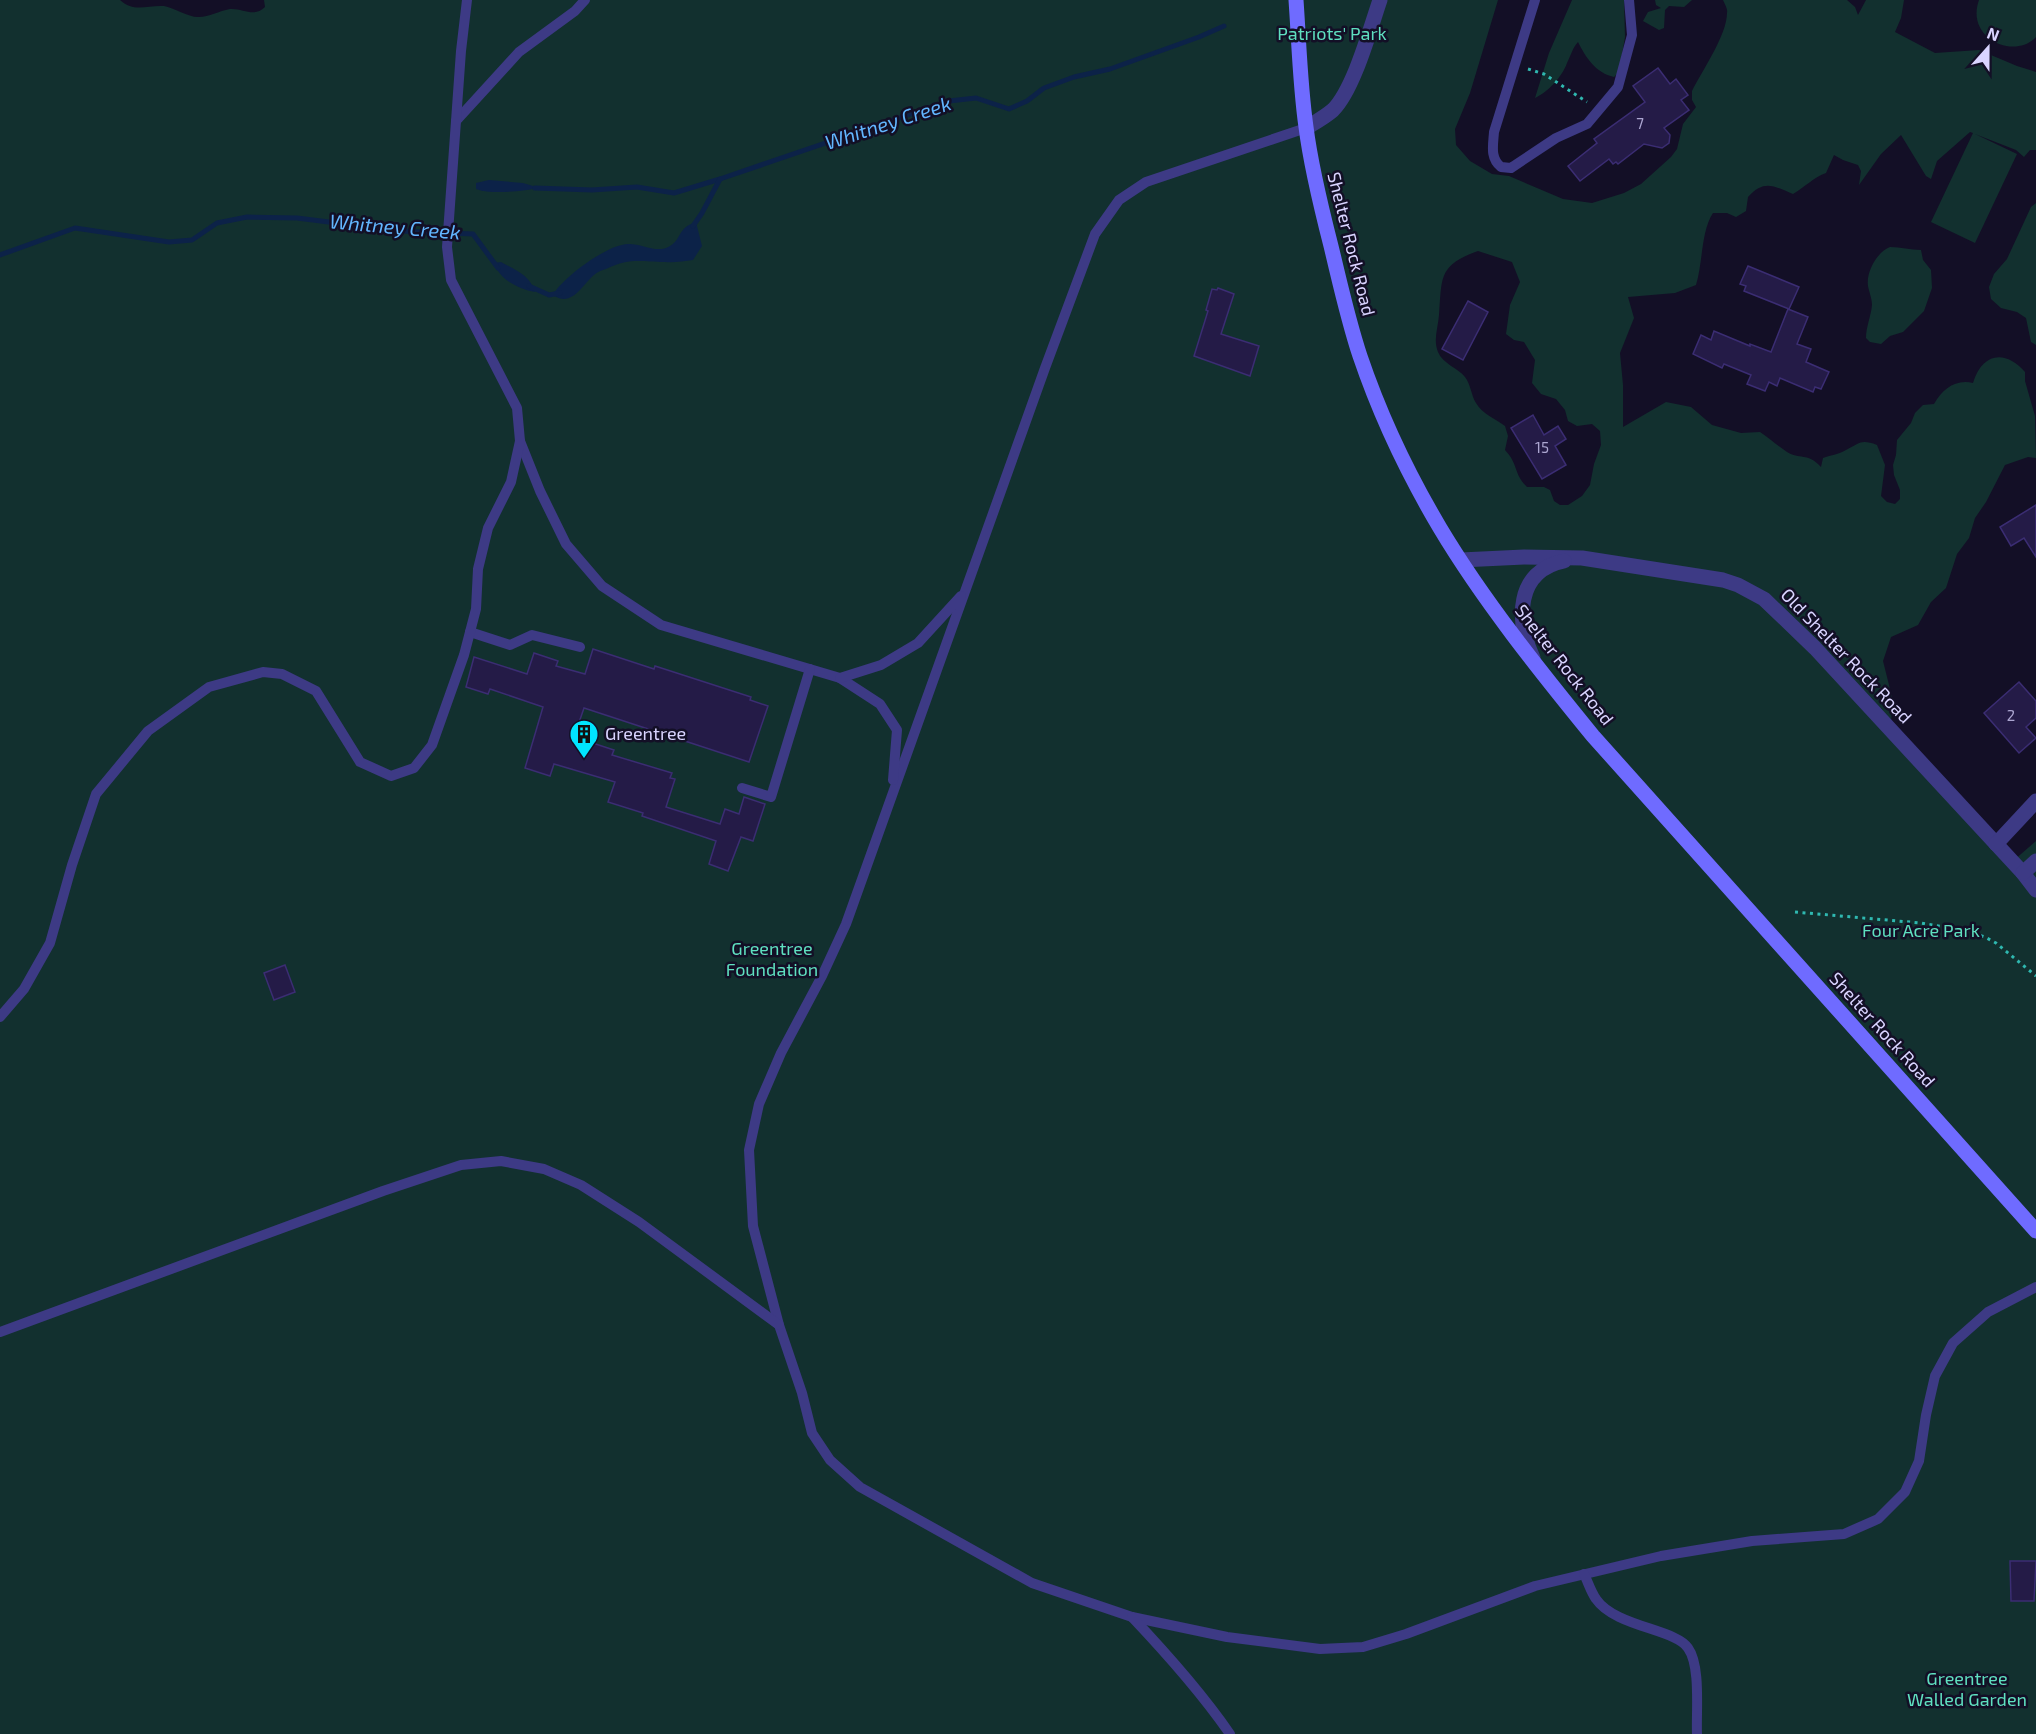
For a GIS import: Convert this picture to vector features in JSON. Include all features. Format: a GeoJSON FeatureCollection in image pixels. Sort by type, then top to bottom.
{"type":"FeatureCollection","features":[{"type":"Feature","properties":{"kind":"main road","name":"Shelter Rock Road"},"geometry":{"type":"LineString","coordinates":[[1296,0],[1306,128],[1316,187],[1342,293],[1360,356],[1385,420],[1421,494],[1461,560],[1539,669],[1609,754],[2036,1231]]}},
{"type":"Feature","properties":{"kind":"street"},"geometry":{"type":"LineString","coordinates":[[1306,128],[1333,110],[1343,96],[1380,0]]}},
{"type":"Feature","properties":{"kind":"street","name":"Old Shelter Rock Road"},"geometry":{"type":"LineString","coordinates":[[1461,560],[1524,557],[1582,558],[1723,580],[1764,599],[1815,648],[2023,873],[2036,890]]}},
{"type":"Feature","properties":{"kind":"street"},"geometry":{"type":"LineString","coordinates":[[1539,669],[1528,647],[1523,630],[1524,598],[1530,582],[1542,570],[1556,563],[1582,558]]}},
{"type":"Feature","properties":{"kind":"street"},"geometry":{"type":"LineString","coordinates":[[1996,844],[2036,801]]}},
{"type":"Feature","properties":{"kind":"street"},"geometry":{"type":"LineString","coordinates":[[2023,873],[2036,861]]}},
{"type":"Feature","properties":{"kind":"lane"},"geometry":{"type":"LineString","coordinates":[[467,0],[461,51],[447,247],[451,280],[517,408],[520,441],[540,491],[566,544],[602,586],[661,625],[840,678],[880,704],[897,730],[892,793]]}},
{"type":"Feature","properties":{"kind":"lane"},"geometry":{"type":"LineString","coordinates":[[456,121],[519,52],[575,11],[585,0]]}},
{"type":"Feature","properties":{"kind":"lane"},"geometry":{"type":"LineString","coordinates":[[1535,0],[1494,132],[1493,155],[1495,162],[1501,167],[1511,168],[1556,138],[1587,124],[1618,87],[1632,35],[1629,0]]}},
{"type":"Feature","properties":{"kind":"lane"},"geometry":{"type":"LineString","coordinates":[[1306,128],[1146,182],[1119,200],[1095,234],[846,924],[822,976],[781,1053],[759,1104],[749,1150],[753,1226],[779,1325],[802,1393],[812,1433],[830,1460],[860,1488],[1032,1583],[1132,1617],[1227,1637],[1320,1649],[1363,1647],[1406,1635],[1535,1586],[1661,1556],[1752,1541],[1844,1534],[1878,1519],[1905,1492],[1918,1461],[1935,1376],[1953,1343],[1988,1312],[2036,1287]]}},
{"type":"Feature","properties":{"kind":"lane"},"geometry":{"type":"LineString","coordinates":[[0,1017],[24,989],[50,943],[72,865],[96,794],[148,731],[209,687],[263,672],[282,674],[316,692],[360,762],[390,776],[414,768],[432,746],[464,655],[476,609],[478,569],[488,528],[511,482],[520,441]]}},
{"type":"Feature","properties":{"kind":"lane"},"geometry":{"type":"LineString","coordinates":[[840,678],[881,665],[918,643],[965,592]]}},
{"type":"Feature","properties":{"kind":"lane"},"geometry":{"type":"LineString","coordinates":[[470,632],[510,645],[532,634],[580,647]]}},
{"type":"Feature","properties":{"kind":"lane"},"geometry":{"type":"LineString","coordinates":[[742,788],[771,797],[810,669]]}},
{"type":"Feature","properties":{"kind":"lane"},"geometry":{"type":"LineString","coordinates":[[0,1332],[394,1187],[461,1165],[501,1161],[544,1169],[581,1185],[639,1222],[779,1325]]}},
{"type":"Feature","properties":{"kind":"lane"},"geometry":{"type":"LineString","coordinates":[[1584,1574],[1596,1600],[1607,1609],[1630,1623],[1681,1640],[1689,1648],[1695,1673],[1697,1734]]}},
{"type":"Feature","properties":{"kind":"lane"},"geometry":{"type":"LineString","coordinates":[[1132,1617],[1164,1650],[1211,1706],[1230,1734]]}},
{"type":"Feature","properties":{"kind":"path"},"geometry":{"type":"LineString","coordinates":[[1515,65],[1544,74],[1587,102]]}},
{"type":"Feature","properties":{"kind":"path"},"geometry":{"type":"LineString","coordinates":[[1795,912],[1921,923],[1962,930],[1996,943],[2036,976]]}},
{"type":"Feature","properties":{"kind":"green space","name":"Greentree Foundation"},"geometry":{"type":"Polygon","coordinates":[[[0,0],[120,0],[130,6],[141,8],[164,6],[199,17],[230,9],[257,12],[265,7],[264,0],[1498,0],[1470,93],[1455,129],[1456,145],[1470,161],[1492,174],[1509,176],[1563,199],[1592,203],[1624,193],[1641,184],[1677,149],[1683,124],[1696,107],[1692,100],[1692,91],[1723,32],[1727,8],[1723,0],[1847,0],[1855,7],[1858,15],[1866,0],[1904,0],[1901,18],[1895,32],[1935,53],[1979,50],[2036,72],[2036,150],[2030,150],[2024,157],[2016,150],[1975,134],[2017,154],[1975,243],[1931,222],[1973,133],[1970,132],[1937,161],[1931,179],[1926,176],[1901,135],[1881,154],[1859,185],[1861,171],[1858,165],[1834,155],[1826,173],[1793,194],[1775,187],[1764,186],[1748,197],[1746,211],[1736,217],[1727,213],[1713,213],[1706,229],[1696,285],[1675,293],[1628,297],[1634,318],[1620,353],[1623,427],[1666,402],[1691,407],[1712,425],[1741,433],[1760,432],[1787,452],[1812,459],[1821,467],[1823,458],[1841,453],[1861,443],[1872,443],[1877,445],[1885,465],[1881,496],[1887,502],[1895,504],[1900,499],[1900,490],[1893,465],[1897,440],[1911,423],[1915,413],[1923,405],[1934,404],[1950,386],[1961,382],[1973,383],[1982,365],[1988,360],[2002,357],[2010,360],[2025,372],[2025,381],[2035,416],[2036,458],[2028,457],[2005,465],[1975,518],[1969,538],[1957,554],[1946,588],[1931,602],[1918,625],[1891,637],[1883,661],[1892,697],[1891,730],[2013,861],[2036,841],[2036,1734],[0,1734],[0,0]],[[1478,251],[1465,256],[1449,268],[1442,282],[1436,338],[1438,352],[1443,360],[1465,377],[1479,407],[1505,426],[1508,436],[1505,450],[1527,487],[1544,487],[1550,490],[1554,501],[1560,505],[1568,505],[1582,496],[1590,485],[1601,445],[1600,431],[1592,424],[1577,426],[1568,421],[1565,410],[1556,399],[1541,394],[1532,383],[1535,360],[1524,342],[1514,340],[1506,334],[1510,305],[1520,282],[1512,262],[1478,251]]]}},
{"type":"Feature","properties":{"kind":"green space"},"geometry":{"type":"Polygon","coordinates":[[[1572,0],[1624,0],[1625,37],[1619,72],[1614,77],[1602,72],[1588,59],[1578,42],[1558,79],[1535,98],[1549,53],[1572,0]]]}},
{"type":"Feature","properties":{"kind":"green space"},"geometry":{"type":"Polygon","coordinates":[[[1655,0],[1692,0],[1684,7],[1669,6],[1665,10],[1664,28],[1659,30],[1643,21],[1648,12],[1661,8],[1656,5],[1655,0]]]}},
{"type":"Feature","properties":{"kind":"green space"},"geometry":{"type":"Polygon","coordinates":[[[1979,0],[2036,0],[2036,37],[2027,44],[2016,46],[2005,46],[1994,42],[1985,35],[1979,25],[1977,14],[1979,0]]]}},
{"type":"Feature","properties":{"kind":"green space"},"geometry":{"type":"Polygon","coordinates":[[[2036,203],[2036,345],[2031,342],[2026,318],[2017,312],[2001,308],[1991,299],[1989,287],[1994,274],[2007,259],[2031,207],[2036,203]]]}},
{"type":"Feature","properties":{"kind":"green space"},"geometry":{"type":"Polygon","coordinates":[[[1890,247],[1921,250],[1923,260],[1931,270],[1932,288],[1924,311],[1903,332],[1890,336],[1881,344],[1870,342],[1866,338],[1872,305],[1868,281],[1877,258],[1890,247]]]}},
{"type":"Feature","properties":{"kind":"water"},"geometry":{"type":"Polygon","coordinates":[[[489,180],[523,183],[540,188],[499,192],[476,189],[476,183],[489,180]]]}},
{"type":"Feature","properties":{"kind":"water"},"geometry":{"type":"Polygon","coordinates":[[[696,222],[702,246],[693,260],[622,263],[597,273],[571,297],[566,299],[553,295],[576,271],[610,249],[629,244],[655,249],[665,248],[674,243],[686,227],[696,222]]]}},
{"type":"Feature","properties":{"kind":"water"},"geometry":{"type":"Polygon","coordinates":[[[501,262],[526,277],[535,292],[516,286],[500,274],[494,263],[501,262]]]}},
{"type":"Feature","properties":{"kind":"building"},"geometry":{"type":"Polygon","coordinates":[[[1658,68],[1670,84],[1676,79],[1688,95],[1681,100],[1689,110],[1664,128],[1670,135],[1669,143],[1662,148],[1644,144],[1618,164],[1616,162],[1613,164],[1609,159],[1580,181],[1568,166],[1597,143],[1594,139],[1645,102],[1633,86],[1658,68]]]}},
{"type":"Feature","properties":{"kind":"building"},"geometry":{"type":"Polygon","coordinates":[[[1748,266],[1799,287],[1789,309],[1744,291],[1746,286],[1740,284],[1748,266]]]}},
{"type":"Feature","properties":{"kind":"building"},"geometry":{"type":"Polygon","coordinates":[[[1218,288],[1234,294],[1221,334],[1259,346],[1250,376],[1194,356],[1208,311],[1206,310],[1212,289],[1217,290],[1218,288]]]}},
{"type":"Feature","properties":{"kind":"building"},"geometry":{"type":"Polygon","coordinates":[[[1468,301],[1488,312],[1463,360],[1442,349],[1468,301]]]}},
{"type":"Feature","properties":{"kind":"building"},"geometry":{"type":"Polygon","coordinates":[[[1788,309],[1808,317],[1797,344],[1811,349],[1806,362],[1829,372],[1821,389],[1815,387],[1813,392],[1780,378],[1777,386],[1769,382],[1765,391],[1747,384],[1751,375],[1724,364],[1722,368],[1693,354],[1701,335],[1711,340],[1714,331],[1771,352],[1788,309]]]}},
{"type":"Feature","properties":{"kind":"building"},"geometry":{"type":"Polygon","coordinates":[[[1533,415],[1544,435],[1558,426],[1566,439],[1555,446],[1566,465],[1542,479],[1511,428],[1533,415]]]}},
{"type":"Feature","properties":{"kind":"building"},"geometry":{"type":"Polygon","coordinates":[[[2036,505],[2036,557],[2024,538],[2011,546],[2000,527],[2036,505]]]}},
{"type":"Feature","properties":{"kind":"building","name":"Greentree"},"geometry":{"type":"Polygon","coordinates":[[[593,649],[751,697],[750,700],[768,706],[749,762],[584,708],[574,737],[614,750],[612,755],[672,773],[670,778],[675,779],[666,807],[720,824],[725,809],[739,814],[744,797],[765,804],[753,841],[741,837],[728,871],[709,864],[716,841],[608,802],[615,782],[554,764],[550,776],[525,768],[543,707],[490,689],[488,694],[466,687],[474,657],[527,674],[534,653],[558,661],[556,666],[585,674],[593,649]]]}},
{"type":"Feature","properties":{"kind":"building"},"geometry":{"type":"Polygon","coordinates":[[[2019,682],[2036,701],[2036,718],[2026,727],[2036,738],[2019,753],[1984,713],[2019,682]]]}},
{"type":"Feature","properties":{"kind":"building"},"geometry":{"type":"Polygon","coordinates":[[[285,965],[295,992],[274,1000],[264,973],[285,965]]]}},
{"type":"Feature","properties":{"kind":"building"},"geometry":{"type":"Polygon","coordinates":[[[2010,1561],[2036,1561],[2034,1601],[2011,1601],[2010,1561]]]}},
{"type":"Feature","properties":{"kind":"waterway","name":"Whitney Creek"},"geometry":{"type":"LineString","coordinates":[[693,226],[720,179],[949,101],[976,98],[1009,109],[1027,101],[1044,88],[1074,77],[1110,69],[1224,26]]}},
{"type":"Feature","properties":{"kind":"waterway","name":"Whitney Creek"},"geometry":{"type":"LineString","coordinates":[[535,188],[592,190],[637,187],[674,193],[720,179]]}},
{"type":"Feature","properties":{"kind":"waterway","name":"Whitney Creek"},"geometry":{"type":"LineString","coordinates":[[0,255],[75,228],[169,242],[192,240],[217,223],[247,217],[297,218],[400,231],[473,234],[498,268]]}},
{"type":"Feature","properties":{"kind":"waterway","name":"Whitney Creek"},"geometry":{"type":"LineString","coordinates":[[529,286],[549,295],[560,293]]}},
{"type":"Feature","properties":{"kind":"place","name":"Greentree"},"geometry":{"type":"Point","coordinates":[584,760]}},
{"type":"Feature","properties":{"kind":"park label","name":"Patriots' Park"},"geometry":{"type":"Point","coordinates":[1332,34]}},
{"type":"Feature","properties":{"kind":"park label","name":"Four Acre Park"},"geometry":{"type":"Point","coordinates":[1921,931]}},
{"type":"Feature","properties":{"kind":"park label","name":"Greentree Walled Garden"},"geometry":{"type":"Point","coordinates":[1967,1689]}}]}
